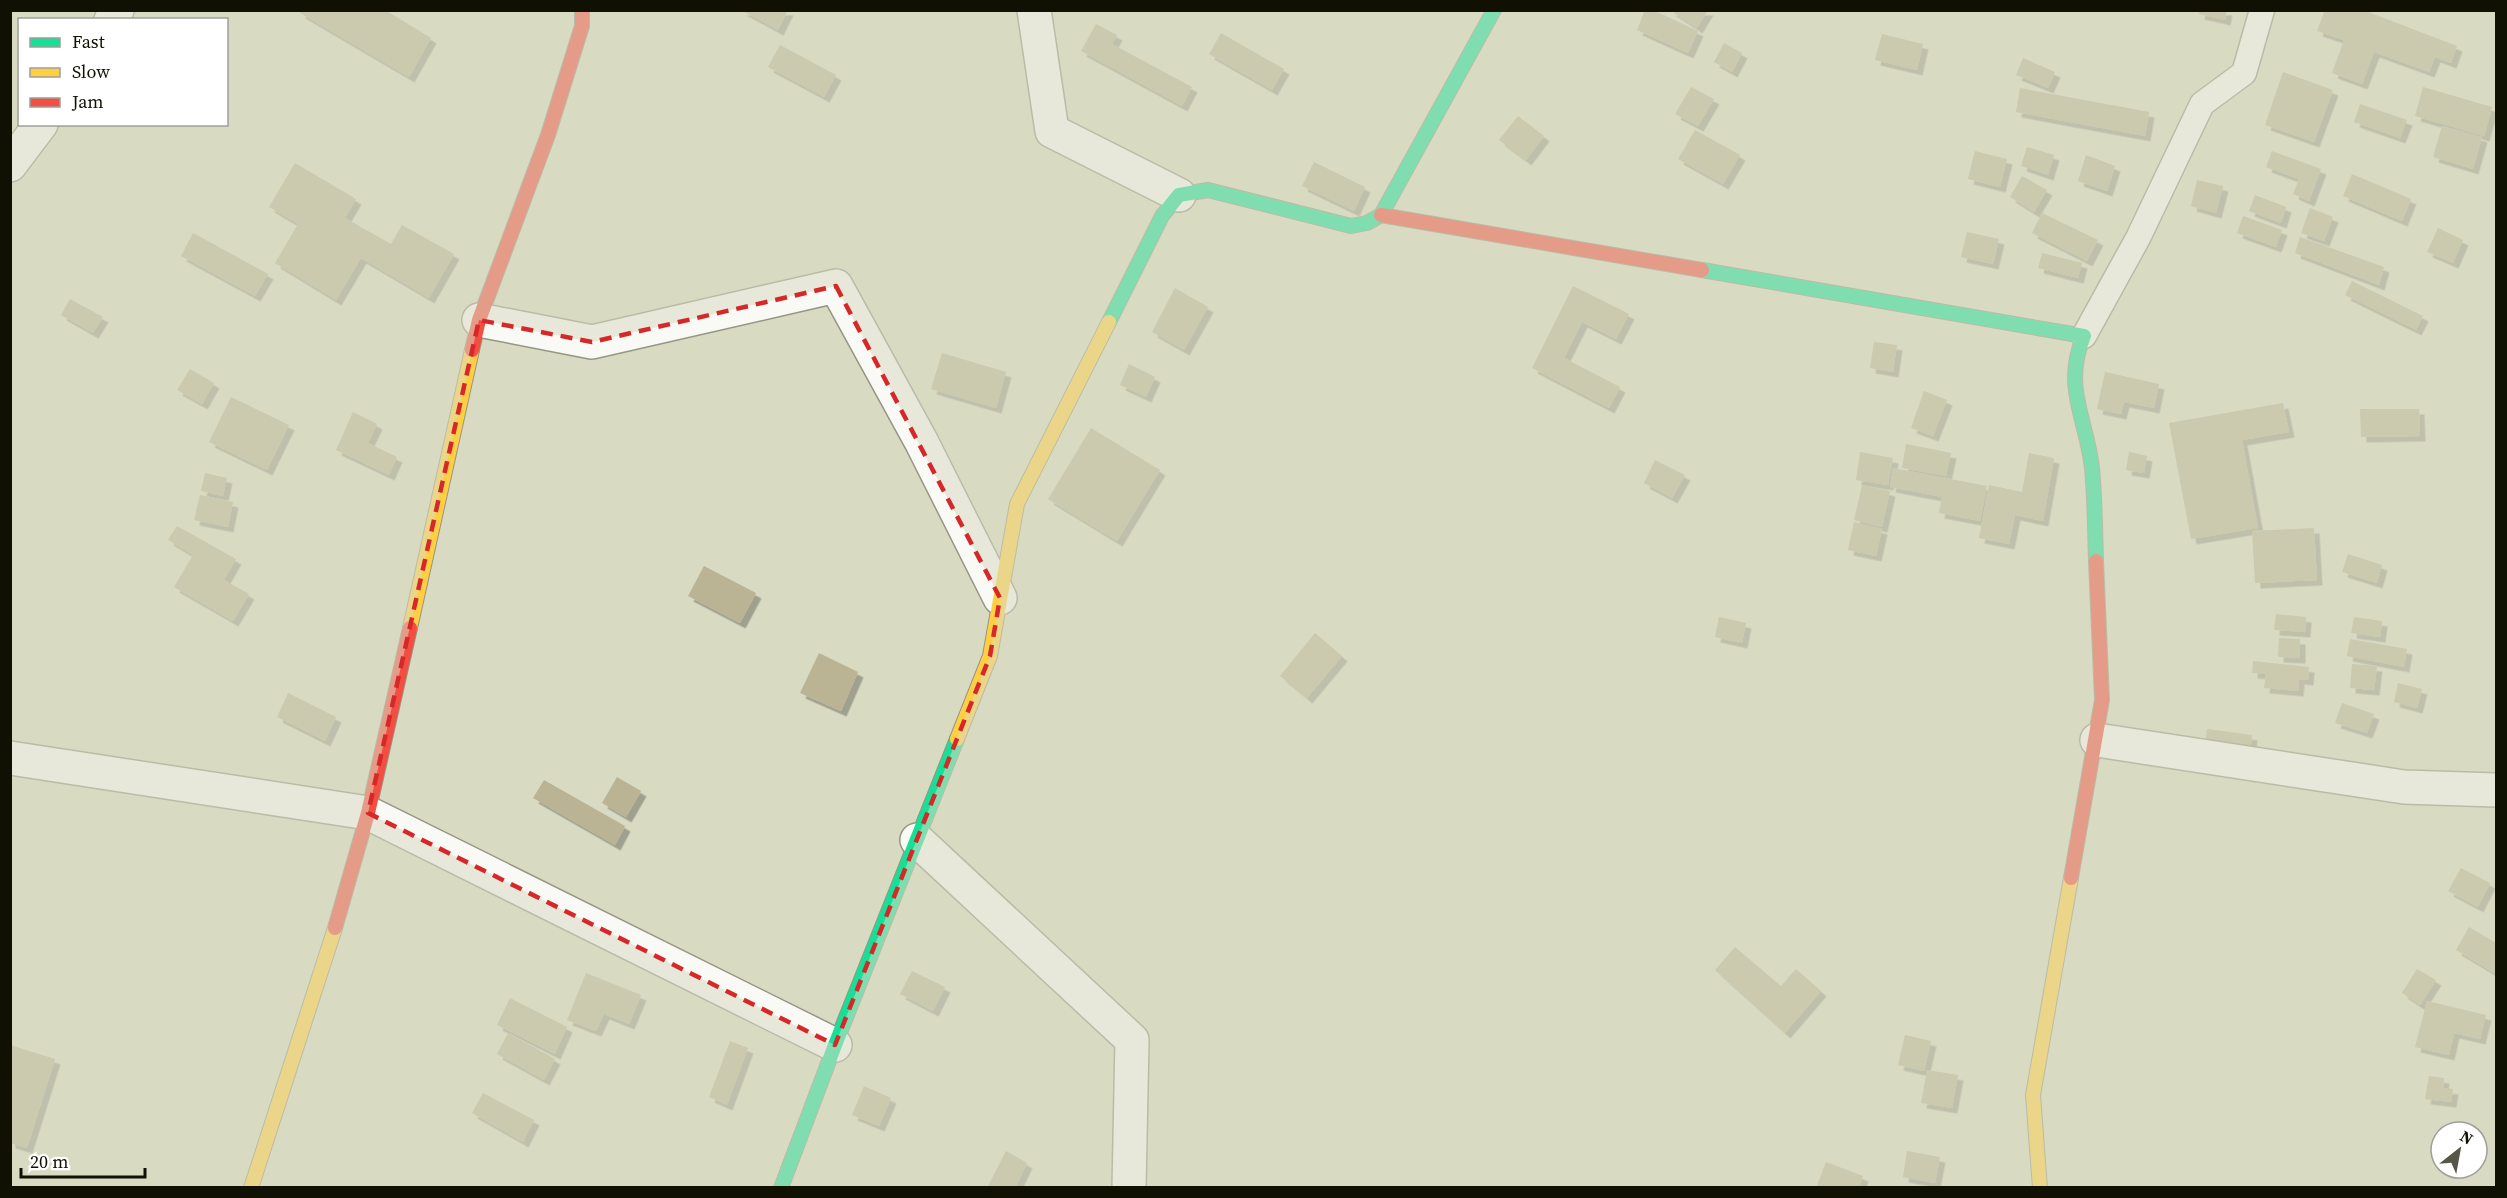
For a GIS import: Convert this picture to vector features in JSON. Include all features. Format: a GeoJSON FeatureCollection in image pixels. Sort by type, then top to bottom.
{"type":"FeatureCollection","features":[{"type":"Feature","properties":{"kind":"street"},"geometry":{"type":"LineString","coordinates":[[251,1188],[348,888],[368,813],[478,320],[548,135],[582,26],[582,10]]}},
{"type":"Feature","properties":{"kind":"street"},"geometry":{"type":"LineString","coordinates":[[1034,10],[1052,131],[1179,195],[1208,190],[1351,226],[1367,223],[1381,215],[1494,10]]}},
{"type":"Feature","properties":{"kind":"street"},"geometry":{"type":"LineString","coordinates":[[10,165],[39,126]]}},
{"type":"Feature","properties":{"kind":"street"},"geometry":{"type":"LineString","coordinates":[[781,1188],[835,1045],[990,656],[1017,504],[1162,216],[1179,195]]}},
{"type":"Feature","properties":{"kind":"street"},"geometry":{"type":"LineString","coordinates":[[1381,215],[2084,336],[2080,345],[2074,389],[2092,466],[2102,700],[2097,740],[2033,1095],[2040,1188]]}},
{"type":"Feature","properties":{"kind":"street"},"geometry":{"type":"LineString","coordinates":[[478,320],[592,342],[836,286],[921,441],[1000,598]]}},
{"type":"Feature","properties":{"kind":"street"},"geometry":{"type":"LineString","coordinates":[[2097,740],[2404,787],[2496,790]]}},
{"type":"Feature","properties":{"kind":"street"},"geometry":{"type":"LineString","coordinates":[[10,758],[368,813],[835,1045]]}},
{"type":"Feature","properties":{"kind":"street"},"geometry":{"type":"LineString","coordinates":[[917,840],[1132,1040],[1129,1188]]}},
{"type":"Feature","properties":{"kind":"lane"},"geometry":{"type":"LineString","coordinates":[[2084,336],[2138,238],[2202,104],[2244,73],[2262,10]]}},
{"type":"Feature","properties":{"kind":"highlighted area"},"geometry":{"type":"Polygon","coordinates":[[[836,286],[1000,598],[990,656],[835,1045],[368,813],[479,320],[592,342],[836,286]]]}},
{"type":"Feature","properties":{"kind":"building"},"geometry":{"type":"Polygon","coordinates":[[[302,10],[385,10],[431,38],[409,77],[300,13],[302,10]]]}},
{"type":"Feature","properties":{"kind":"building"},"geometry":{"type":"Polygon","coordinates":[[[741,10],[788,10],[778,30],[741,10]]]}},
{"type":"Feature","properties":{"kind":"building"},"geometry":{"type":"Polygon","coordinates":[[[1645,10],[1653,10],[1698,31],[1688,53],[1637,30],[1645,10]]]}},
{"type":"Feature","properties":{"kind":"building"},"geometry":{"type":"Polygon","coordinates":[[[1670,10],[1708,10],[1697,28],[1670,10]]]}},
{"type":"Feature","properties":{"kind":"building"},"geometry":{"type":"Polygon","coordinates":[[[2200,10],[2227,10],[2225,20],[2199,14],[2200,10]]]}},
{"type":"Feature","properties":{"kind":"building"},"geometry":{"type":"Polygon","coordinates":[[[2325,10],[2363,10],[2457,46],[2451,63],[2435,57],[2429,72],[2374,52],[2362,84],[2332,73],[2344,40],[2317,31],[2325,10]]]}},
{"type":"Feature","properties":{"kind":"building"},"geometry":{"type":"Polygon","coordinates":[[[1096,24],[1117,35],[1112,44],[1192,87],[1182,106],[1081,51],[1096,24]]]}},
{"type":"Feature","properties":{"kind":"building"},"geometry":{"type":"Polygon","coordinates":[[[1221,33],[1284,69],[1272,90],[1209,54],[1221,33]]]}},
{"type":"Feature","properties":{"kind":"building"},"geometry":{"type":"Polygon","coordinates":[[[1882,34],[1923,44],[1917,70],[1875,60],[1882,34]]]}},
{"type":"Feature","properties":{"kind":"building"},"geometry":{"type":"Polygon","coordinates":[[[1724,43],[1742,53],[1732,72],[1714,62],[1724,43]]]}},
{"type":"Feature","properties":{"kind":"building"},"geometry":{"type":"Polygon","coordinates":[[[780,45],[836,75],[824,97],[768,67],[780,45]]]}},
{"type":"Feature","properties":{"kind":"building"},"geometry":{"type":"Polygon","coordinates":[[[2023,58],[2055,72],[2048,88],[2016,75],[2023,58]]]}},
{"type":"Feature","properties":{"kind":"building"},"geometry":{"type":"Polygon","coordinates":[[[2283,72],[2333,90],[2314,142],[2265,125],[2283,72]]]}},
{"type":"Feature","properties":{"kind":"building"},"geometry":{"type":"Polygon","coordinates":[[[1691,87],[1714,99],[1698,126],[1675,114],[1691,87]]]}},
{"type":"Feature","properties":{"kind":"building"},"geometry":{"type":"Polygon","coordinates":[[[2423,87],[2492,107],[2484,136],[2415,116],[2423,87]]]}},
{"type":"Feature","properties":{"kind":"building"},"geometry":{"type":"Polygon","coordinates":[[[2020,88],[2149,112],[2145,136],[2016,112],[2020,88]]]}},
{"type":"Feature","properties":{"kind":"building"},"geometry":{"type":"Polygon","coordinates":[[[2360,104],[2407,120],[2400,138],[2354,122],[2360,104]]]}},
{"type":"Feature","properties":{"kind":"building"},"geometry":{"type":"Polygon","coordinates":[[[1518,116],[1544,136],[1526,160],[1499,140],[1518,116]]]}},
{"type":"Feature","properties":{"kind":"building"},"geometry":{"type":"Polygon","coordinates":[[[2442,126],[2482,137],[2473,169],[2433,157],[2442,126]]]}},
{"type":"Feature","properties":{"kind":"building"},"geometry":{"type":"Polygon","coordinates":[[[1695,130],[1740,155],[1723,184],[1678,159],[1695,130]]]}},
{"type":"Feature","properties":{"kind":"building"},"geometry":{"type":"Polygon","coordinates":[[[2027,147],[2054,155],[2048,175],[2021,166],[2027,147]]]}},
{"type":"Feature","properties":{"kind":"building"},"geometry":{"type":"Polygon","coordinates":[[[1975,151],[2007,159],[2000,187],[1968,179],[1975,151]]]}},
{"type":"Feature","properties":{"kind":"building"},"geometry":{"type":"Polygon","coordinates":[[[2272,151],[2321,169],[2309,201],[2293,194],[2299,179],[2266,167],[2272,151]]]}},
{"type":"Feature","properties":{"kind":"building"},"geometry":{"type":"Polygon","coordinates":[[[2086,155],[2115,166],[2107,191],[2078,181],[2086,155]]]}},
{"type":"Feature","properties":{"kind":"building"},"geometry":{"type":"Polygon","coordinates":[[[1314,162],[1365,187],[1354,211],[1302,186],[1314,162]]]}},
{"type":"Feature","properties":{"kind":"building"},"geometry":{"type":"Polygon","coordinates":[[[295,163],[356,199],[345,218],[391,244],[402,225],[454,254],[429,298],[361,258],[336,300],[275,263],[298,224],[269,207],[295,163]]]}},
{"type":"Feature","properties":{"kind":"building"},"geometry":{"type":"Polygon","coordinates":[[[2352,174],[2411,199],[2402,221],[2343,196],[2352,174]]]}},
{"type":"Feature","properties":{"kind":"building"},"geometry":{"type":"Polygon","coordinates":[[[2022,176],[2047,190],[2034,212],[2010,197],[2022,176]]]}},
{"type":"Feature","properties":{"kind":"building"},"geometry":{"type":"Polygon","coordinates":[[[2197,180],[2223,186],[2216,213],[2191,206],[2197,180]]]}},
{"type":"Feature","properties":{"kind":"building"},"geometry":{"type":"Polygon","coordinates":[[[2255,195],[2286,207],[2281,223],[2249,211],[2255,195]]]}},
{"type":"Feature","properties":{"kind":"building"},"geometry":{"type":"Polygon","coordinates":[[[2310,208],[2333,217],[2324,241],[2301,233],[2310,208]]]}},
{"type":"Feature","properties":{"kind":"building"},"geometry":{"type":"Polygon","coordinates":[[[2042,213],[2098,240],[2087,261],[2032,233],[2042,213]]]}},
{"type":"Feature","properties":{"kind":"building"},"geometry":{"type":"Polygon","coordinates":[[[2243,216],[2282,230],[2276,247],[2237,233],[2243,216]]]}},
{"type":"Feature","properties":{"kind":"building"},"geometry":{"type":"Polygon","coordinates":[[[2438,228],[2463,240],[2453,263],[2427,252],[2438,228]]]}},
{"type":"Feature","properties":{"kind":"building"},"geometry":{"type":"Polygon","coordinates":[[[1967,232],[1999,239],[1993,264],[1961,257],[1967,232]]]}},
{"type":"Feature","properties":{"kind":"building"},"geometry":{"type":"Polygon","coordinates":[[[193,233],[268,274],[255,296],[181,256],[193,233]]]}},
{"type":"Feature","properties":{"kind":"building"},"geometry":{"type":"Polygon","coordinates":[[[2300,237],[2384,267],[2379,285],[2295,253],[2300,237]]]}},
{"type":"Feature","properties":{"kind":"building"},"geometry":{"type":"Polygon","coordinates":[[[2042,253],[2082,263],[2078,278],[2038,268],[2042,253]]]}},
{"type":"Feature","properties":{"kind":"building"},"geometry":{"type":"Polygon","coordinates":[[[2352,281],[2423,316],[2416,330],[2345,295],[2352,281]]]}},
{"type":"Feature","properties":{"kind":"building"},"geometry":{"type":"Polygon","coordinates":[[[1573,286],[1629,314],[1616,339],[1582,322],[1564,358],[1620,387],[1609,408],[1532,368],[1573,286]]]}},
{"type":"Feature","properties":{"kind":"building"},"geometry":{"type":"Polygon","coordinates":[[[1175,288],[1208,307],[1184,350],[1152,332],[1175,288]]]}},
{"type":"Feature","properties":{"kind":"building"},"geometry":{"type":"Polygon","coordinates":[[[70,299],[103,317],[93,333],[61,315],[70,299]]]}},
{"type":"Feature","properties":{"kind":"building"},"geometry":{"type":"Polygon","coordinates":[[[1874,342],[1897,345],[1893,372],[1870,368],[1874,342]]]}},
{"type":"Feature","properties":{"kind":"building"},"geometry":{"type":"Polygon","coordinates":[[[942,353],[1006,372],[996,408],[931,389],[942,353]]]}},
{"type":"Feature","properties":{"kind":"building"},"geometry":{"type":"Polygon","coordinates":[[[1129,364],[1155,377],[1146,397],[1120,385],[1129,364]]]}},
{"type":"Feature","properties":{"kind":"building"},"geometry":{"type":"Polygon","coordinates":[[[190,369],[214,383],[202,404],[177,390],[190,369]]]}},
{"type":"Feature","properties":{"kind":"building"},"geometry":{"type":"Polygon","coordinates":[[[2105,372],[2159,384],[2154,408],[2124,402],[2121,414],[2097,409],[2105,372]]]}},
{"type":"Feature","properties":{"kind":"building"},"geometry":{"type":"Polygon","coordinates":[[[1924,391],[1947,400],[1933,436],[1911,428],[1924,391]]]}},
{"type":"Feature","properties":{"kind":"building"},"geometry":{"type":"Polygon","coordinates":[[[231,397],[289,425],[267,470],[209,442],[231,397]]]}},
{"type":"Feature","properties":{"kind":"building"},"geometry":{"type":"Polygon","coordinates":[[[2283,403],[2289,432],[2242,440],[2258,528],[2191,539],[2169,423],[2283,403]]]}},
{"type":"Feature","properties":{"kind":"building"},"geometry":{"type":"Polygon","coordinates":[[[2360,409],[2419,409],[2420,436],[2361,437],[2360,409]]]}},
{"type":"Feature","properties":{"kind":"building"},"geometry":{"type":"Polygon","coordinates":[[[353,412],[377,424],[368,443],[397,457],[389,475],[336,450],[353,412]]]}},
{"type":"Feature","properties":{"kind":"building"},"geometry":{"type":"Polygon","coordinates":[[[1091,428],[1160,470],[1117,541],[1048,499],[1091,428]]]}},
{"type":"Feature","properties":{"kind":"building"},"geometry":{"type":"Polygon","coordinates":[[[1906,444],[1951,453],[1946,476],[1902,468],[1906,444]]]}},
{"type":"Feature","properties":{"kind":"building"},"geometry":{"type":"Polygon","coordinates":[[[1860,452],[1893,458],[1888,485],[1856,480],[1860,452]]]}},
{"type":"Feature","properties":{"kind":"building"},"geometry":{"type":"Polygon","coordinates":[[[2129,452],[2147,456],[2144,473],[2126,470],[2129,452]]]}},
{"type":"Feature","properties":{"kind":"building"},"geometry":{"type":"Polygon","coordinates":[[[2029,453],[2054,458],[2043,521],[2015,515],[2009,544],[1979,538],[1989,485],[2022,492],[2029,453]]]}},
{"type":"Feature","properties":{"kind":"building"},"geometry":{"type":"Polygon","coordinates":[[[1655,460],[1685,475],[1672,498],[1644,483],[1655,460]]]}},
{"type":"Feature","properties":{"kind":"building"},"geometry":{"type":"Polygon","coordinates":[[[1893,468],[1987,486],[1980,521],[1939,513],[1942,497],[1890,487],[1893,468]]]}},
{"type":"Feature","properties":{"kind":"building"},"geometry":{"type":"Polygon","coordinates":[[[205,473],[227,478],[223,496],[201,491],[205,473]]]}},
{"type":"Feature","properties":{"kind":"building"},"geometry":{"type":"Polygon","coordinates":[[[1862,485],[1890,491],[1882,527],[1854,520],[1862,485]]]}},
{"type":"Feature","properties":{"kind":"building"},"geometry":{"type":"Polygon","coordinates":[[[200,495],[233,502],[228,527],[194,520],[200,495]]]}},
{"type":"Feature","properties":{"kind":"building"},"geometry":{"type":"Polygon","coordinates":[[[1854,522],[1882,529],[1876,556],[1848,550],[1854,522]]]}},
{"type":"Feature","properties":{"kind":"building"},"geometry":{"type":"Polygon","coordinates":[[[177,526],[236,559],[224,580],[249,594],[233,621],[174,587],[193,555],[168,540],[177,526]]]}},
{"type":"Feature","properties":{"kind":"building"},"geometry":{"type":"Polygon","coordinates":[[[2314,528],[2317,580],[2255,583],[2252,531],[2314,528]]]}},
{"type":"Feature","properties":{"kind":"building"},"geometry":{"type":"Polygon","coordinates":[[[2348,554],[2382,565],[2377,583],[2342,572],[2348,554]]]}},
{"type":"Feature","properties":{"kind":"building"},"geometry":{"type":"Polygon","coordinates":[[[704,566],[756,593],[740,623],[688,596],[704,566]]]}},
{"type":"Feature","properties":{"kind":"building"},"geometry":{"type":"Polygon","coordinates":[[[2276,614],[2306,617],[2305,632],[2274,630],[2276,614]]]}},
{"type":"Feature","properties":{"kind":"building"},"geometry":{"type":"Polygon","coordinates":[[[1719,617],[1746,623],[1742,643],[1715,637],[1719,617]]]}},
{"type":"Feature","properties":{"kind":"building"},"geometry":{"type":"Polygon","coordinates":[[[2354,617],[2382,621],[2380,637],[2351,633],[2354,617]]]}},
{"type":"Feature","properties":{"kind":"building"},"geometry":{"type":"Polygon","coordinates":[[[1315,633],[1342,656],[1307,698],[1280,676],[1315,633]]]}},
{"type":"Feature","properties":{"kind":"building"},"geometry":{"type":"Polygon","coordinates":[[[2279,638],[2300,639],[2300,658],[2278,657],[2279,638]]]}},
{"type":"Feature","properties":{"kind":"building"},"geometry":{"type":"Polygon","coordinates":[[[2350,639],[2407,649],[2404,667],[2347,656],[2350,639]]]}},
{"type":"Feature","properties":{"kind":"building"},"geometry":{"type":"Polygon","coordinates":[[[819,653],[858,672],[841,711],[800,693],[819,653]]]}},
{"type":"Feature","properties":{"kind":"building"},"geometry":{"type":"Polygon","coordinates":[[[2253,661],[2309,667],[2308,680],[2299,679],[2298,691],[2264,688],[2266,674],[2252,673],[2253,661]]]}},
{"type":"Feature","properties":{"kind":"building"},"geometry":{"type":"Polygon","coordinates":[[[2352,664],[2377,666],[2374,690],[2350,688],[2352,664]]]}},
{"type":"Feature","properties":{"kind":"building"},"geometry":{"type":"Polygon","coordinates":[[[2398,683],[2422,689],[2417,708],[2394,702],[2398,683]]]}},
{"type":"Feature","properties":{"kind":"building"},"geometry":{"type":"Polygon","coordinates":[[[288,693],[336,717],[325,741],[277,717],[288,693]]]}},
{"type":"Feature","properties":{"kind":"building"},"geometry":{"type":"Polygon","coordinates":[[[2342,703],[2374,714],[2367,733],[2335,723],[2342,703]]]}},
{"type":"Feature","properties":{"kind":"building"},"geometry":{"type":"Polygon","coordinates":[[[2207,729],[2252,735],[2250,754],[2205,749],[2207,729]]]}},
{"type":"Feature","properties":{"kind":"building"},"geometry":{"type":"Polygon","coordinates":[[[617,777],[641,791],[626,817],[602,803],[617,777]]]}},
{"type":"Feature","properties":{"kind":"building"},"geometry":{"type":"Polygon","coordinates":[[[544,780],[625,826],[615,845],[533,798],[544,780]]]}},
{"type":"Feature","properties":{"kind":"building"},"geometry":{"type":"Polygon","coordinates":[[[2461,868],[2490,883],[2478,907],[2448,891],[2461,868]]]}},
{"type":"Feature","properties":{"kind":"building"},"geometry":{"type":"Polygon","coordinates":[[[2469,927],[2496,943],[2496,974],[2456,950],[2469,927]]]}},
{"type":"Feature","properties":{"kind":"building"},"geometry":{"type":"Polygon","coordinates":[[[1735,947],[1781,986],[1796,969],[1821,991],[1785,1033],[1715,970],[1735,947]]]}},
{"type":"Feature","properties":{"kind":"building"},"geometry":{"type":"Polygon","coordinates":[[[2417,969],[2436,980],[2420,1005],[2402,993],[2417,969]]]}},
{"type":"Feature","properties":{"kind":"building"},"geometry":{"type":"Polygon","coordinates":[[[912,971],[945,987],[933,1011],[900,994],[912,971]]]}},
{"type":"Feature","properties":{"kind":"building"},"geometry":{"type":"Polygon","coordinates":[[[586,973],[641,995],[629,1024],[604,1014],[596,1031],[567,1020],[586,973]]]}},
{"type":"Feature","properties":{"kind":"building"},"geometry":{"type":"Polygon","coordinates":[[[510,998],[567,1027],[555,1054],[497,1025],[510,998]]]}},
{"type":"Feature","properties":{"kind":"building"},"geometry":{"type":"Polygon","coordinates":[[[2427,1001],[2486,1015],[2480,1039],[2454,1033],[2449,1055],[2415,1047],[2427,1001]]]}},
{"type":"Feature","properties":{"kind":"building"},"geometry":{"type":"Polygon","coordinates":[[[508,1033],[555,1059],[544,1080],[497,1054],[508,1033]]]}},
{"type":"Feature","properties":{"kind":"building"},"geometry":{"type":"Polygon","coordinates":[[[1905,1035],[1931,1041],[1924,1071],[1898,1065],[1905,1035]]]}},
{"type":"Feature","properties":{"kind":"building"},"geometry":{"type":"Polygon","coordinates":[[[730,1041],[748,1048],[727,1105],[709,1097],[730,1041]]]}},
{"type":"Feature","properties":{"kind":"building"},"geometry":{"type":"Polygon","coordinates":[[[10,1045],[55,1059],[27,1148],[10,1143],[10,1045]]]}},
{"type":"Feature","properties":{"kind":"building"},"geometry":{"type":"Polygon","coordinates":[[[1927,1070],[1958,1075],[1952,1108],[1921,1103],[1927,1070]]]}},
{"type":"Feature","properties":{"kind":"building"},"geometry":{"type":"Polygon","coordinates":[[[2429,1076],[2444,1078],[2443,1088],[2453,1089],[2451,1102],[2425,1099],[2429,1076]]]}},
{"type":"Feature","properties":{"kind":"building"},"geometry":{"type":"Polygon","coordinates":[[[864,1086],[891,1098],[879,1126],[852,1115],[864,1086]]]}},
{"type":"Feature","properties":{"kind":"building"},"geometry":{"type":"Polygon","coordinates":[[[483,1093],[534,1120],[523,1142],[472,1113],[483,1093]]]}},
{"type":"Feature","properties":{"kind":"building"},"geometry":{"type":"Polygon","coordinates":[[[1006,1151],[1027,1163],[1015,1188],[987,1188],[1006,1151]]]}},
{"type":"Feature","properties":{"kind":"building"},"geometry":{"type":"Polygon","coordinates":[[[1907,1151],[1940,1157],[1935,1183],[1903,1177],[1907,1151]]]}},
{"type":"Feature","properties":{"kind":"building"},"geometry":{"type":"Polygon","coordinates":[[[1826,1162],[1863,1176],[1859,1188],[1816,1188],[1826,1162]]]}},
{"type":"Feature","properties":{"kind":"traffic: fast"},"geometry":{"type":"LineString","coordinates":[[1109,322],[1162,216],[1179,195],[1208,190],[1351,226],[1367,223],[1381,215],[1494,10]]}},
{"type":"Feature","properties":{"kind":"traffic: fast"},"geometry":{"type":"LineString","coordinates":[[1702,270],[2084,336],[2075,371],[2078,403],[2092,468],[2096,561]]}},
{"type":"Feature","properties":{"kind":"traffic: fast"},"geometry":{"type":"LineString","coordinates":[[781,1188],[835,1045],[957,739]]}},
{"type":"Feature","properties":{"kind":"traffic: slow"},"geometry":{"type":"LineString","coordinates":[[957,739],[990,656],[1017,504],[1109,322]]}},
{"type":"Feature","properties":{"kind":"traffic: slow"},"geometry":{"type":"LineString","coordinates":[[410,628],[472,350]]}},
{"type":"Feature","properties":{"kind":"traffic: slow"},"geometry":{"type":"LineString","coordinates":[[2040,1188],[2033,1095],[2071,878]]}},
{"type":"Feature","properties":{"kind":"traffic: slow"},"geometry":{"type":"LineString","coordinates":[[251,1188],[335,928]]}},
{"type":"Feature","properties":{"kind":"traffic: jam"},"geometry":{"type":"LineString","coordinates":[[472,350],[479,320],[548,135],[582,26],[582,10]]}},
{"type":"Feature","properties":{"kind":"traffic: jam"},"geometry":{"type":"LineString","coordinates":[[1381,215],[1702,270]]}},
{"type":"Feature","properties":{"kind":"traffic: jam"},"geometry":{"type":"LineString","coordinates":[[2071,878],[2102,700],[2096,561]]}},
{"type":"Feature","properties":{"kind":"traffic: jam"},"geometry":{"type":"LineString","coordinates":[[335,928],[368,813],[410,628]]}}]}
